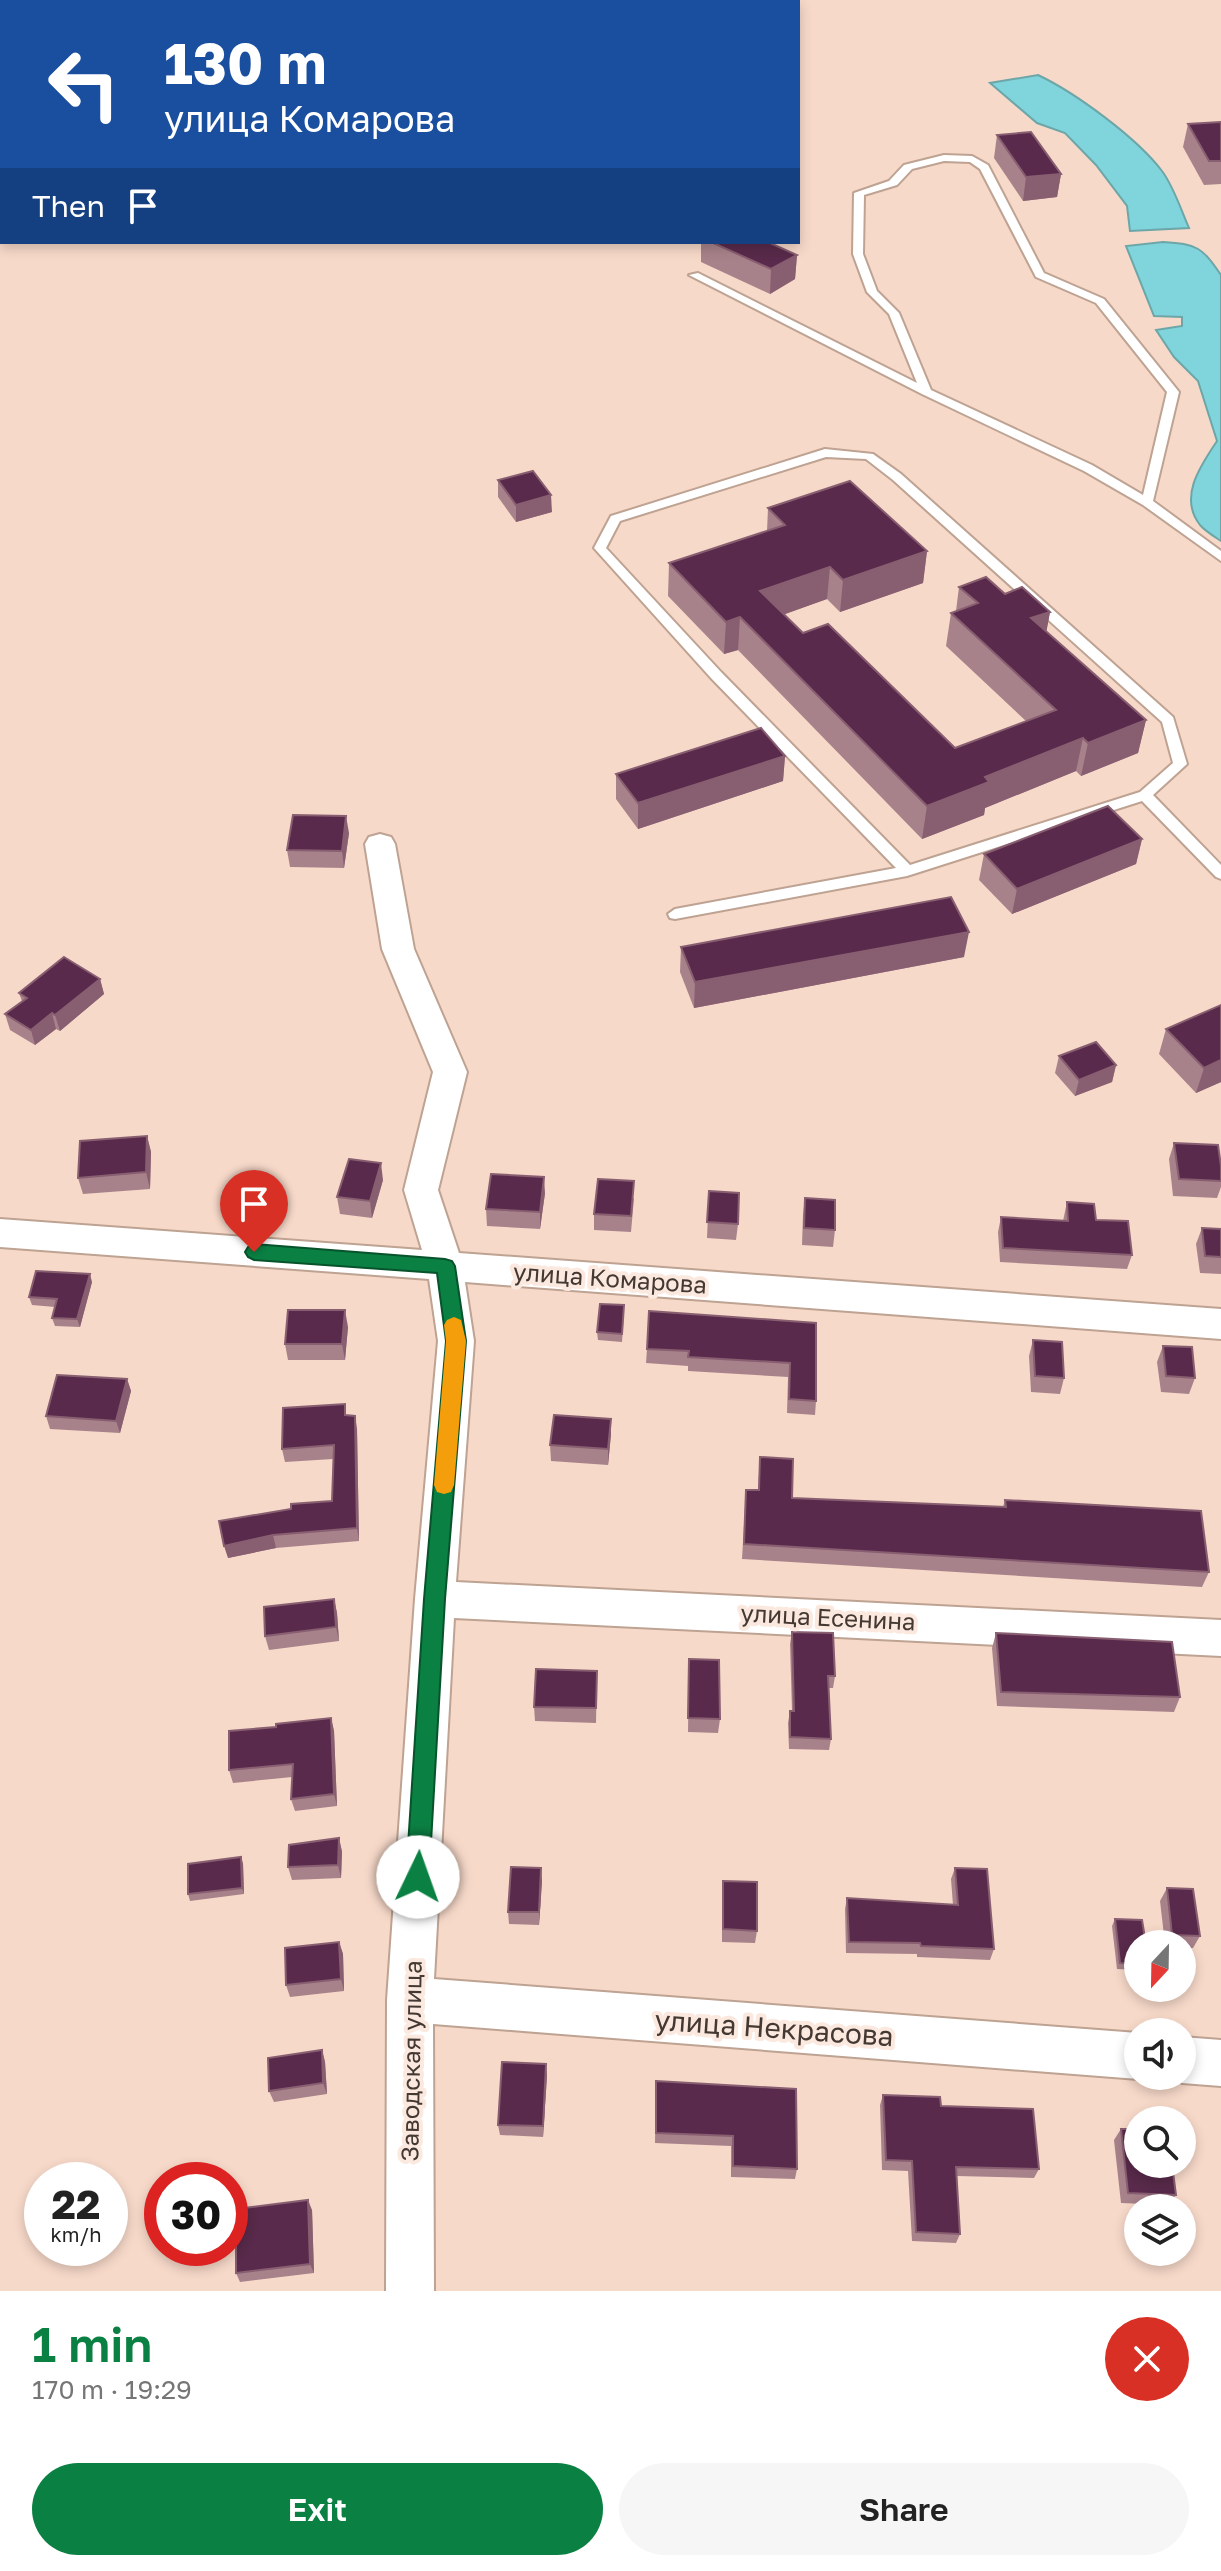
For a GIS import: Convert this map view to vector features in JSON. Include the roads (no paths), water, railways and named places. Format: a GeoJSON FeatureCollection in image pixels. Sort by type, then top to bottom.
{"type":"FeatureCollection","features":[{"type":"Feature","properties":{"kind":"street","name":"Заводская улица"},"geometry":{"type":"LineString","coordinates":[[380,844],[398,949],[450,1072],[421,1190],[445,1266],[456,1341],[435,1599],[410,2000],[410,2291]]}},
{"type":"Feature","properties":{"kind":"street","name":"улица Комарова"},"geometry":{"type":"LineString","coordinates":[[0,1233],[1221,1324]]}},
{"type":"Feature","properties":{"kind":"street","name":"улица Есенина"},"geometry":{"type":"LineString","coordinates":[[435,1599],[1221,1638]]}},
{"type":"Feature","properties":{"kind":"street","name":"улица Некрасова"},"geometry":{"type":"LineString","coordinates":[[410,2000],[1124,2055]]}},
{"type":"Feature","properties":{"kind":"street"},"geometry":{"type":"LineString","coordinates":[[1196,2061],[1221,2063]]}},
{"type":"Feature","properties":{"kind":"lane"},"geometry":{"type":"LineString","coordinates":[[926,392],[894,313],[872,292],[858,254],[859,193],[893,183],[908,167],[944,158],[972,159],[984,167],[1040,275],[1100,301],[1173,392],[1147,502]]}},
{"type":"Feature","properties":{"kind":"lane"},"geometry":{"type":"LineString","coordinates":[[694,275],[926,392],[1088,468],[1147,502],[1221,557]]}},
{"type":"Feature","properties":{"kind":"lane"},"geometry":{"type":"LineString","coordinates":[[675,914],[907,871],[1145,795],[1180,764],[1168,720],[909,488],[869,456],[825,453],[615,519],[600,548],[716,675],[907,871]]}},
{"type":"Feature","properties":{"kind":"lane"},"geometry":{"type":"LineString","coordinates":[[1145,795],[1221,874]]}},
{"type":"Feature","properties":{"kind":"water"},"geometry":{"type":"Polygon","coordinates":[[[1038,75],[1105,117],[1151,158],[1170,184],[1189,228],[1130,231],[1127,206],[1096,165],[1065,133],[1037,123],[990,83],[1038,75]]]}},
{"type":"Feature","properties":{"kind":"water"},"geometry":{"type":"Polygon","coordinates":[[[1163,242],[1198,249],[1221,275],[1221,541],[1200,525],[1191,503],[1194,482],[1217,441],[1198,381],[1174,357],[1156,330],[1182,326],[1182,317],[1154,316],[1126,246],[1163,242]]]}}]}
